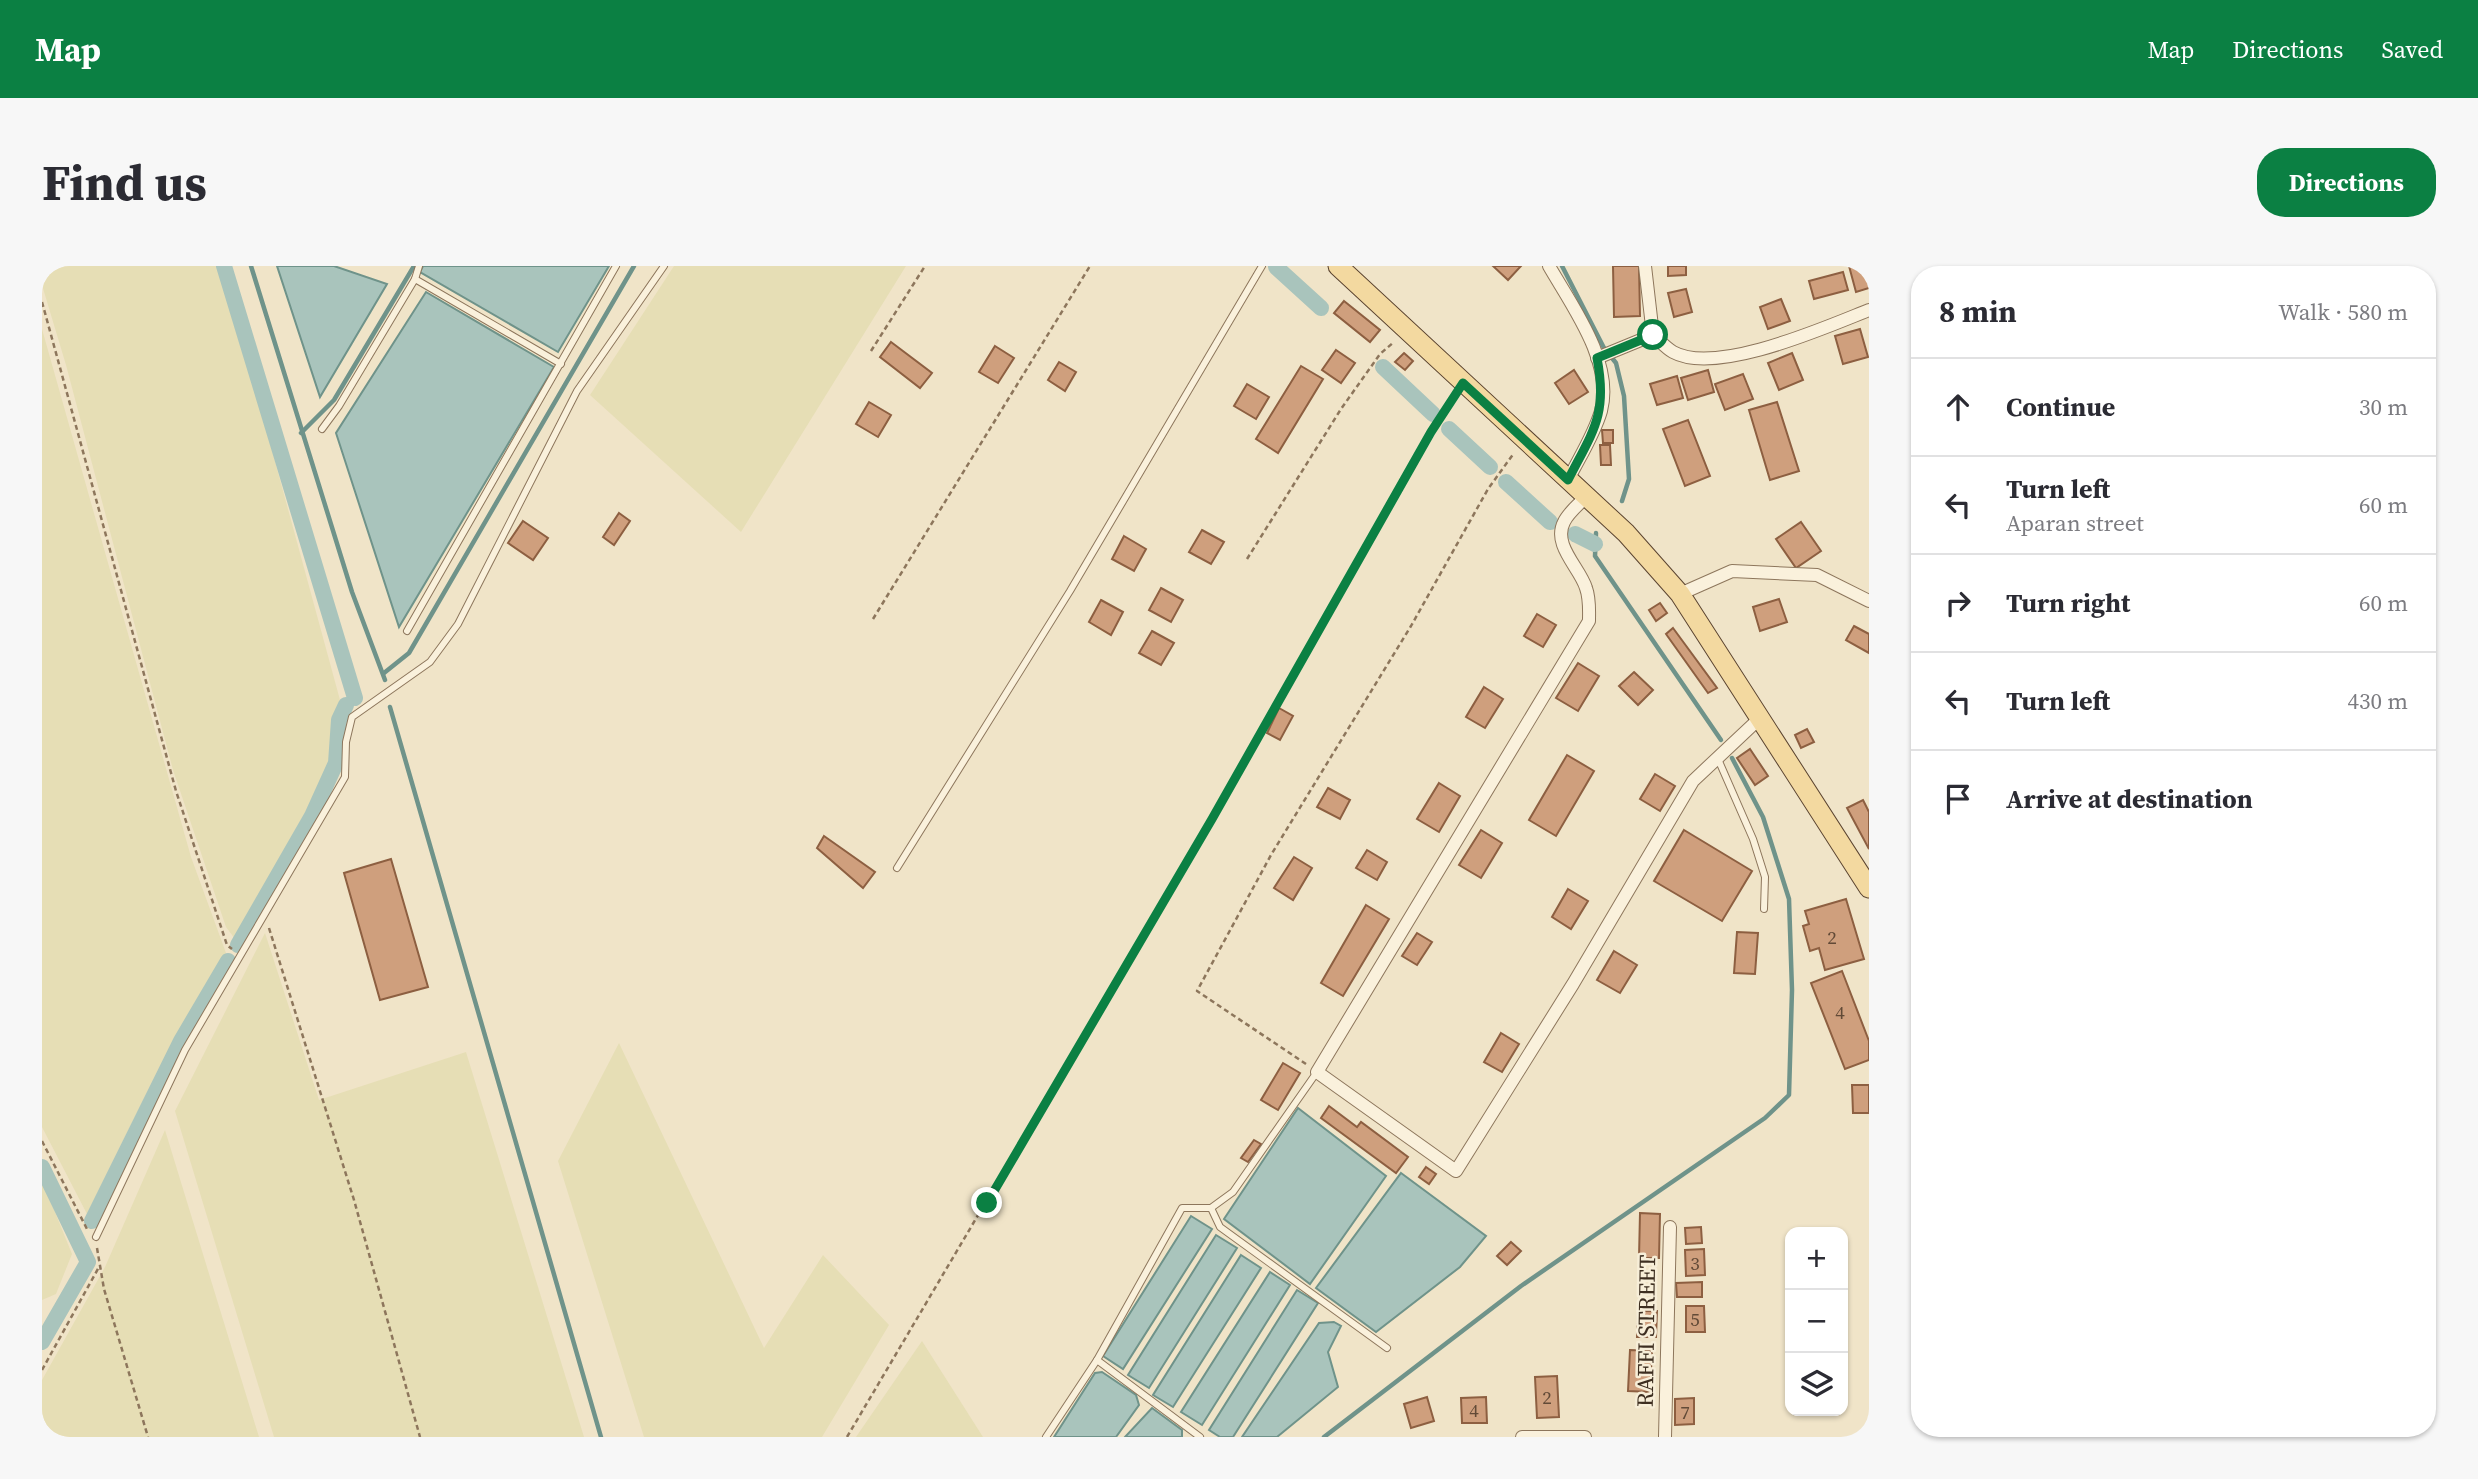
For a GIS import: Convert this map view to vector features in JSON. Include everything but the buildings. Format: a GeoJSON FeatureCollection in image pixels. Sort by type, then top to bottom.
{"type":"FeatureCollection","features":[{"type":"Feature","properties":{"kind":"main road"},"geometry":{"type":"LineString","coordinates":[[1338,266],[1626,533],[1680,594],[1869,886]]}},
{"type":"Feature","properties":{"kind":"street"},"geometry":{"type":"LineString","coordinates":[[1549,266],[1597,358],[1602,383],[1602,409],[1568,480]]}},
{"type":"Feature","properties":{"kind":"street"},"geometry":{"type":"LineString","coordinates":[[1645,266],[1653,335],[1674,353],[1697,358],[1731,358],[1818,331],[1869,310]]}},
{"type":"Feature","properties":{"kind":"street"},"geometry":{"type":"LineString","coordinates":[[1597,358],[1653,335]]}},
{"type":"Feature","properties":{"kind":"street"},"geometry":{"type":"LineString","coordinates":[[1586,497],[1564,522],[1561,535],[1564,547],[1586,586],[1590,603],[1588,621],[1317,1072],[1456,1171],[1573,984],[1693,781],[1760,718]]}},
{"type":"Feature","properties":{"kind":"street"},"geometry":{"type":"LineString","coordinates":[[1680,594],[1732,570],[1817,575],[1869,601]]}},
{"type":"Feature","properties":{"kind":"street","name":"RAFFI STREET"},"geometry":{"type":"LineString","coordinates":[[1665,1437],[1670,1227]]}},
{"type":"Feature","properties":{"kind":"street"},"geometry":{"type":"LineString","coordinates":[[1522,1437],[1585,1437]]}},
{"type":"Feature","properties":{"kind":"lane"},"geometry":{"type":"LineString","coordinates":[[322,429],[339,406],[415,279],[419,266]]}},
{"type":"Feature","properties":{"kind":"lane"},"geometry":{"type":"LineString","coordinates":[[407,631],[616,266]]}},
{"type":"Feature","properties":{"kind":"lane"},"geometry":{"type":"LineString","coordinates":[[96,1237],[185,1050],[345,777],[346,742],[352,717],[430,662],[458,624],[577,391],[664,266]]}},
{"type":"Feature","properties":{"kind":"lane"},"geometry":{"type":"LineString","coordinates":[[897,868],[1070,591],[1262,266]]}},
{"type":"Feature","properties":{"kind":"lane"},"geometry":{"type":"LineString","coordinates":[[415,279],[561,365]]}},
{"type":"Feature","properties":{"kind":"lane"},"geometry":{"type":"LineString","coordinates":[[1717,758],[1753,839],[1765,877],[1765,909]]}},
{"type":"Feature","properties":{"kind":"lane"},"geometry":{"type":"LineString","coordinates":[[1046,1437],[1097,1360],[1182,1208],[1211,1208],[1233,1192],[1317,1072]]}},
{"type":"Feature","properties":{"kind":"lane"},"geometry":{"type":"LineString","coordinates":[[1211,1208],[1220,1227],[1387,1349]]}},
{"type":"Feature","properties":{"kind":"lane"},"geometry":{"type":"LineString","coordinates":[[1097,1360],[1199,1437]]}},
{"type":"Feature","properties":{"kind":"path"},"geometry":{"type":"LineString","coordinates":[[871,351],[925,266]]}},
{"type":"Feature","properties":{"kind":"path"},"geometry":{"type":"LineString","coordinates":[[873,619],[1090,266]]}},
{"type":"Feature","properties":{"kind":"path"},"geometry":{"type":"LineString","coordinates":[[42,302],[176,791],[227,944],[240,958]]}},
{"type":"Feature","properties":{"kind":"path"},"geometry":{"type":"LineString","coordinates":[[1247,559],[1341,409],[1380,354],[1407,330]]}},
{"type":"Feature","properties":{"kind":"path"},"geometry":{"type":"LineString","coordinates":[[847,1437],[1212,819],[1431,432],[1463,383]]}},
{"type":"Feature","properties":{"kind":"path"},"geometry":{"type":"LineString","coordinates":[[1317,1072],[1197,991],[1270,855],[1411,626],[1488,489],[1524,439]]}},
{"type":"Feature","properties":{"kind":"path"},"geometry":{"type":"LineString","coordinates":[[265,915],[354,1200],[420,1437]]}},
{"type":"Feature","properties":{"kind":"path"},"geometry":{"type":"LineString","coordinates":[[42,1141],[85,1230],[96,1237],[99,1267],[148,1437]]}},
{"type":"Feature","properties":{"kind":"path"},"geometry":{"type":"LineString","coordinates":[[42,1370],[99,1267]]}},
{"type":"Feature","properties":{"kind":"shaded area"},"geometry":{"type":"Polygon","coordinates":[[[42,266],[222,266],[340,700],[332,764],[235,939],[226,927],[173,770],[66,365],[42,285],[42,266]]]}},
{"type":"Feature","properties":{"kind":"shaded area"},"geometry":{"type":"Polygon","coordinates":[[[674,266],[906,266],[741,532],[590,395],[674,266]]]}},
{"type":"Feature","properties":{"kind":"shaded area"},"geometry":{"type":"Polygon","coordinates":[[[42,329],[191,857],[226,953],[158,1070],[87,1214],[42,1127],[42,329]]]}},
{"type":"Feature","properties":{"kind":"shaded area"},"geometry":{"type":"Polygon","coordinates":[[[265,933],[319,1100],[466,1052],[584,1437],[274,1437],[175,1111],[265,933]]]}},
{"type":"Feature","properties":{"kind":"shaded area"},"geometry":{"type":"Polygon","coordinates":[[[619,1043],[764,1348],[823,1255],[889,1325],[822,1437],[644,1437],[558,1161],[619,1043]]]}},
{"type":"Feature","properties":{"kind":"shaded area"},"geometry":{"type":"Polygon","coordinates":[[[165,1130],[259,1437],[42,1437],[42,1380],[105,1267],[165,1130]]]}},
{"type":"Feature","properties":{"kind":"shaded area"},"geometry":{"type":"Polygon","coordinates":[[[42,1180],[72,1254],[56,1294],[42,1300],[42,1180]]]}},
{"type":"Feature","properties":{"kind":"shaded area"},"geometry":{"type":"Polygon","coordinates":[[[922,1341],[983,1437],[856,1437],[922,1341]]]}},
{"type":"Feature","properties":{"kind":"water"},"geometry":{"type":"Polygon","coordinates":[[[277,266],[334,266],[387,284],[320,397],[277,266]]]}},
{"type":"Feature","properties":{"kind":"water"},"geometry":{"type":"Polygon","coordinates":[[[423,266],[609,266],[558,352],[420,272],[423,266]]]}},
{"type":"Feature","properties":{"kind":"water"},"geometry":{"type":"Polygon","coordinates":[[[426,292],[554,367],[399,627],[336,433],[426,292]]]}},
{"type":"Feature","properties":{"kind":"water"},"geometry":{"type":"Polygon","coordinates":[[[1298,1108],[1386,1176],[1310,1284],[1224,1219],[1298,1108]]]}},
{"type":"Feature","properties":{"kind":"water"},"geometry":{"type":"Polygon","coordinates":[[[1401,1173],[1486,1236],[1460,1267],[1376,1332],[1316,1288],[1401,1173]]]}},
{"type":"Feature","properties":{"kind":"water"},"geometry":{"type":"Polygon","coordinates":[[[1191,1216],[1212,1229],[1123,1369],[1103,1356],[1191,1216]]]}},
{"type":"Feature","properties":{"kind":"water"},"geometry":{"type":"Polygon","coordinates":[[[1216,1235],[1237,1248],[1149,1388],[1128,1375],[1216,1235]]]}},
{"type":"Feature","properties":{"kind":"water"},"geometry":{"type":"Polygon","coordinates":[[[1241,1255],[1261,1268],[1173,1407],[1153,1395],[1241,1255]]]}},
{"type":"Feature","properties":{"kind":"water"},"geometry":{"type":"Polygon","coordinates":[[[1270,1272],[1290,1285],[1202,1425],[1181,1412],[1270,1272]]]}},
{"type":"Feature","properties":{"kind":"water"},"geometry":{"type":"Polygon","coordinates":[[[1297,1290],[1318,1303],[1233,1437],[1220,1437],[1209,1430],[1297,1290]]]}},
{"type":"Feature","properties":{"kind":"water"},"geometry":{"type":"Polygon","coordinates":[[[1334,1322],[1341,1326],[1328,1352],[1338,1387],[1277,1437],[1242,1437],[1319,1323],[1334,1322]]]}},
{"type":"Feature","properties":{"kind":"water"},"geometry":{"type":"Polygon","coordinates":[[[1102,1372],[1136,1395],[1139,1405],[1116,1437],[1054,1437],[1095,1373],[1102,1372]]]}},
{"type":"Feature","properties":{"kind":"water"},"geometry":{"type":"Polygon","coordinates":[[[1152,1408],[1182,1430],[1182,1437],[1125,1437],[1152,1408]]]}},
{"type":"Feature","properties":{"kind":"waterway"},"geometry":{"type":"LineString","coordinates":[[224,266],[355,698]]}},
{"type":"Feature","properties":{"kind":"waterway"},"geometry":{"type":"LineString","coordinates":[[251,266],[352,592],[385,680]]}},
{"type":"Feature","properties":{"kind":"waterway"},"geometry":{"type":"LineString","coordinates":[[301,433],[334,400],[414,266]]}},
{"type":"Feature","properties":{"kind":"waterway"},"geometry":{"type":"LineString","coordinates":[[384,673],[409,653],[634,266]]}},
{"type":"Feature","properties":{"kind":"waterway"},"geometry":{"type":"LineString","coordinates":[[1562,266],[1604,348],[1616,363],[1624,396],[1629,479],[1622,501]]}},
{"type":"Feature","properties":{"kind":"waterway"},"geometry":{"type":"LineString","coordinates":[[1276,267],[1321,308]]}},
{"type":"Feature","properties":{"kind":"waterway"},"geometry":{"type":"LineString","coordinates":[[1383,367],[1433,414]]}},
{"type":"Feature","properties":{"kind":"waterway"},"geometry":{"type":"LineString","coordinates":[[1449,429],[1490,467]]}},
{"type":"Feature","properties":{"kind":"waterway"},"geometry":{"type":"LineString","coordinates":[[1506,482],[1550,522]]}},
{"type":"Feature","properties":{"kind":"waterway"},"geometry":{"type":"LineString","coordinates":[[1596,533],[1595,556],[1721,740]]}},
{"type":"Feature","properties":{"kind":"waterway"},"geometry":{"type":"LineString","coordinates":[[1575,534],[1595,544]]}},
{"type":"Feature","properties":{"kind":"waterway"},"geometry":{"type":"LineString","coordinates":[[238,945],[312,816],[336,763],[339,720],[346,705]]}},
{"type":"Feature","properties":{"kind":"waterway"},"geometry":{"type":"LineString","coordinates":[[390,707],[601,1437]]}},
{"type":"Feature","properties":{"kind":"waterway"},"geometry":{"type":"LineString","coordinates":[[1324,1437],[1521,1286],[1765,1118],[1789,1095],[1792,990],[1789,899],[1763,817],[1732,758]]}},
{"type":"Feature","properties":{"kind":"waterway"},"geometry":{"type":"LineString","coordinates":[[92,1221],[181,1041],[228,961]]}},
{"type":"Feature","properties":{"kind":"waterway"},"geometry":{"type":"LineString","coordinates":[[42,1167],[88,1262],[42,1342]]}},
{"type":"Feature","properties":{"kind":"route"},"geometry":{"type":"LineString","coordinates":[[987,1203],[1212,819],[1431,432],[1463,383],[1568,480],[1602,409],[1602,383],[1597,358],[1653,335]]}}]}
